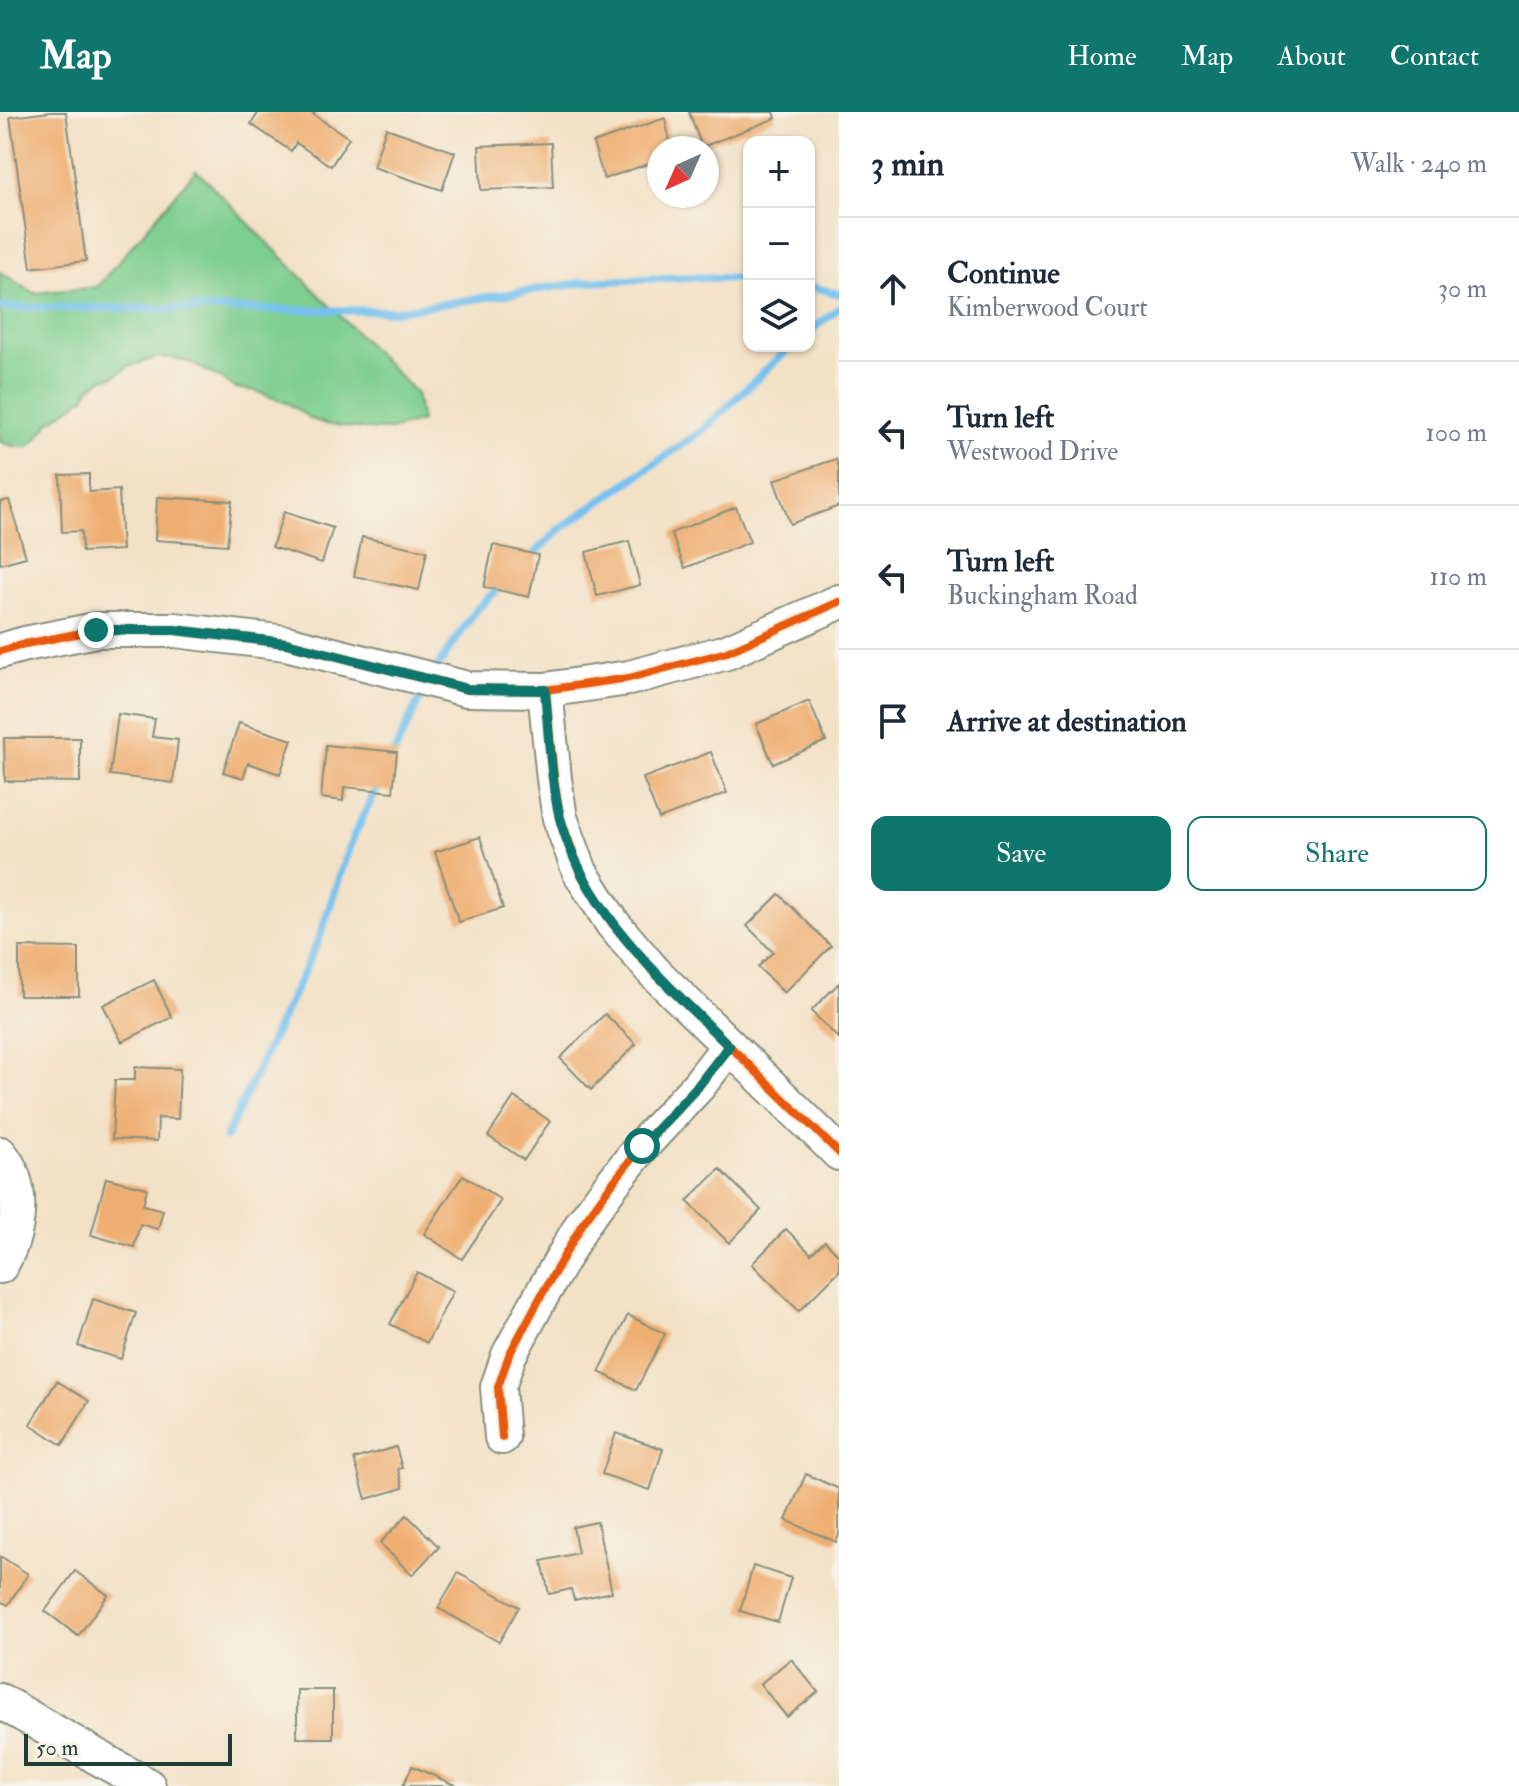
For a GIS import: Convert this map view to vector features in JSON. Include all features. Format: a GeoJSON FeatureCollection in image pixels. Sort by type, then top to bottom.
{"type":"FeatureCollection","features":[{"type":"Feature","properties":{"kind":"street"},"geometry":{"type":"LineString","coordinates":[[0,651],[96,630],[175,630],[286,643],[467,689],[545,690],[629,678],[727,652],[839,602]]}},
{"type":"Feature","properties":{"kind":"street"},"geometry":{"type":"LineString","coordinates":[[545,690],[560,818],[580,872],[613,924],[654,972],[839,1153]]}},
{"type":"Feature","properties":{"kind":"street"},"geometry":{"type":"LineString","coordinates":[[502,1437],[498,1387],[509,1355],[583,1223],[642,1146],[698,1086],[729,1046]]}},
{"type":"Feature","properties":{"kind":"street"},"geometry":{"type":"LineString","coordinates":[[0,1154],[12,1173],[18,1195],[17,1219],[10,1250],[0,1266]]}},
{"type":"Feature","properties":{"kind":"street"},"geometry":{"type":"LineString","coordinates":[[0,1701],[148,1786]]}},
{"type":"Feature","properties":{"kind":"green space"},"geometry":{"type":"Polygon","coordinates":[[[196,170],[416,393],[421,421],[391,430],[326,424],[311,419],[289,404],[256,391],[235,388],[189,362],[156,358],[127,367],[90,387],[85,397],[50,422],[27,447],[0,442],[0,272],[34,293],[97,287],[196,170]]]}},
{"type":"Feature","properties":{"kind":"building"},"geometry":{"type":"Polygon","coordinates":[[[66,112],[86,261],[31,268],[10,117],[66,112]]]}},
{"type":"Feature","properties":{"kind":"building"},"geometry":{"type":"Polygon","coordinates":[[[259,112],[315,112],[313,114],[349,138],[331,166],[296,143],[291,151],[251,124],[259,112]]]}},
{"type":"Feature","properties":{"kind":"building"},"geometry":{"type":"Polygon","coordinates":[[[689,112],[774,112],[776,118],[719,140],[719,136],[698,136],[689,112]]]}},
{"type":"Feature","properties":{"kind":"building"},"geometry":{"type":"Polygon","coordinates":[[[665,118],[669,136],[647,136],[647,164],[604,179],[593,143],[665,118]]]}},
{"type":"Feature","properties":{"kind":"building"},"geometry":{"type":"Polygon","coordinates":[[[386,128],[455,152],[442,190],[373,167],[386,128]]]}},
{"type":"Feature","properties":{"kind":"building"},"geometry":{"type":"Polygon","coordinates":[[[551,143],[553,187],[481,190],[479,146],[551,143]]]}},
{"type":"Feature","properties":{"kind":"building"},"geometry":{"type":"Polygon","coordinates":[[[836,459],[839,468],[839,506],[790,524],[774,480],[836,459]]]}},
{"type":"Feature","properties":{"kind":"building"},"geometry":{"type":"Polygon","coordinates":[[[89,474],[89,492],[119,490],[122,550],[82,552],[81,531],[62,532],[60,475],[89,474]]]}},
{"type":"Feature","properties":{"kind":"building"},"geometry":{"type":"Polygon","coordinates":[[[157,497],[232,501],[227,545],[155,540],[157,497]]]}},
{"type":"Feature","properties":{"kind":"building"},"geometry":{"type":"Polygon","coordinates":[[[9,500],[26,557],[0,564],[0,502],[9,500]]]}},
{"type":"Feature","properties":{"kind":"building"},"geometry":{"type":"Polygon","coordinates":[[[736,507],[750,542],[685,568],[671,533],[736,507]]]}},
{"type":"Feature","properties":{"kind":"building"},"geometry":{"type":"Polygon","coordinates":[[[284,512],[333,528],[322,563],[272,547],[284,512]]]}},
{"type":"Feature","properties":{"kind":"building"},"geometry":{"type":"Polygon","coordinates":[[[362,537],[427,551],[419,590],[354,576],[362,537]]]}},
{"type":"Feature","properties":{"kind":"building"},"geometry":{"type":"Polygon","coordinates":[[[629,541],[640,585],[597,596],[586,552],[629,541]]]}},
{"type":"Feature","properties":{"kind":"building"},"geometry":{"type":"Polygon","coordinates":[[[493,545],[538,555],[529,597],[484,587],[493,545]]]}},
{"type":"Feature","properties":{"kind":"building"},"geometry":{"type":"Polygon","coordinates":[[[809,701],[826,741],[773,764],[756,724],[809,701]]]}},
{"type":"Feature","properties":{"kind":"building"},"geometry":{"type":"Polygon","coordinates":[[[118,714],[155,719],[152,737],[178,740],[173,783],[110,775],[118,714]]]}},
{"type":"Feature","properties":{"kind":"building"},"geometry":{"type":"Polygon","coordinates":[[[239,723],[292,740],[280,774],[248,763],[243,778],[223,772],[239,723]]]}},
{"type":"Feature","properties":{"kind":"building"},"geometry":{"type":"Polygon","coordinates":[[[4,738],[80,738],[80,782],[5,781],[4,738]]]}},
{"type":"Feature","properties":{"kind":"building"},"geometry":{"type":"Polygon","coordinates":[[[326,745],[397,752],[393,792],[344,787],[343,801],[321,798],[326,745]]]}},
{"type":"Feature","properties":{"kind":"building"},"geometry":{"type":"Polygon","coordinates":[[[711,752],[727,793],[659,819],[643,778],[711,752]]]}},
{"type":"Feature","properties":{"kind":"building"},"geometry":{"type":"Polygon","coordinates":[[[480,837],[503,908],[459,922],[435,852],[480,837]]]}},
{"type":"Feature","properties":{"kind":"building"},"geometry":{"type":"Polygon","coordinates":[[[779,894],[831,946],[784,993],[758,967],[773,952],[747,926],[779,894]]]}},
{"type":"Feature","properties":{"kind":"building"},"geometry":{"type":"Polygon","coordinates":[[[19,947],[79,948],[79,996],[19,996],[19,947]]]}},
{"type":"Feature","properties":{"kind":"building"},"geometry":{"type":"Polygon","coordinates":[[[154,980],[172,1017],[122,1042],[103,1005],[154,980]]]}},
{"type":"Feature","properties":{"kind":"building"},"geometry":{"type":"Polygon","coordinates":[[[839,983],[839,1039],[811,1011],[839,983]]]}},
{"type":"Feature","properties":{"kind":"building"},"geometry":{"type":"Polygon","coordinates":[[[605,1014],[636,1044],[591,1090],[560,1058],[605,1014]]]}},
{"type":"Feature","properties":{"kind":"building"},"geometry":{"type":"Polygon","coordinates":[[[135,1067],[180,1069],[178,1119],[158,1118],[157,1141],[112,1139],[115,1080],[135,1080],[135,1067]]]}},
{"type":"Feature","properties":{"kind":"building"},"geometry":{"type":"Polygon","coordinates":[[[514,1097],[550,1121],[524,1160],[488,1136],[514,1097]]]}},
{"type":"Feature","properties":{"kind":"building"},"geometry":{"type":"Polygon","coordinates":[[[720,1169],[761,1210],[729,1243],[687,1201],[720,1169]]]}},
{"type":"Feature","properties":{"kind":"building"},"geometry":{"type":"Polygon","coordinates":[[[463,1175],[501,1200],[462,1259],[424,1234],[463,1175]]]}},
{"type":"Feature","properties":{"kind":"building"},"geometry":{"type":"Polygon","coordinates":[[[106,1178],[147,1188],[143,1205],[163,1210],[158,1229],[140,1224],[134,1247],[91,1235],[106,1178]]]}},
{"type":"Feature","properties":{"kind":"building"},"geometry":{"type":"Polygon","coordinates":[[[786,1229],[811,1254],[825,1241],[839,1255],[839,1271],[799,1311],[752,1264],[786,1229]]]}},
{"type":"Feature","properties":{"kind":"building"},"geometry":{"type":"Polygon","coordinates":[[[417,1272],[453,1291],[427,1343],[390,1324],[417,1272]]]}},
{"type":"Feature","properties":{"kind":"building"},"geometry":{"type":"Polygon","coordinates":[[[93,1299],[136,1313],[121,1359],[78,1346],[93,1299]]]}},
{"type":"Feature","properties":{"kind":"building"},"geometry":{"type":"Polygon","coordinates":[[[628,1315],[665,1334],[636,1390],[599,1372],[628,1315]]]}},
{"type":"Feature","properties":{"kind":"building"},"geometry":{"type":"Polygon","coordinates":[[[57,1381],[89,1401],[62,1445],[30,1424],[57,1381]]]}},
{"type":"Feature","properties":{"kind":"building"},"geometry":{"type":"Polygon","coordinates":[[[616,1433],[663,1449],[650,1490],[602,1474],[616,1433]]]}},
{"type":"Feature","properties":{"kind":"building"},"geometry":{"type":"Polygon","coordinates":[[[396,1447],[403,1488],[366,1499],[354,1459],[396,1447]]]}},
{"type":"Feature","properties":{"kind":"building"},"geometry":{"type":"Polygon","coordinates":[[[806,1474],[839,1489],[839,1535],[836,1542],[786,1520],[806,1474]]]}},
{"type":"Feature","properties":{"kind":"building"},"geometry":{"type":"Polygon","coordinates":[[[407,1515],[439,1547],[412,1575],[380,1543],[407,1515]]]}},
{"type":"Feature","properties":{"kind":"building"},"geometry":{"type":"Polygon","coordinates":[[[597,1522],[612,1592],[574,1600],[571,1589],[549,1594],[542,1561],[578,1553],[573,1527],[597,1522]]]}},
{"type":"Feature","properties":{"kind":"building"},"geometry":{"type":"Polygon","coordinates":[[[0,1556],[28,1574],[8,1605],[0,1601],[0,1556]]]}},
{"type":"Feature","properties":{"kind":"building"},"geometry":{"type":"Polygon","coordinates":[[[753,1566],[791,1578],[778,1622],[740,1611],[753,1566]]]}},
{"type":"Feature","properties":{"kind":"building"},"geometry":{"type":"Polygon","coordinates":[[[75,1571],[108,1595],[78,1636],[45,1611],[75,1571]]]}},
{"type":"Feature","properties":{"kind":"building"},"geometry":{"type":"Polygon","coordinates":[[[458,1573],[519,1607],[499,1642],[438,1608],[458,1573]]]}},
{"type":"Feature","properties":{"kind":"building"},"geometry":{"type":"Polygon","coordinates":[[[791,1659],[818,1692],[787,1717],[760,1684],[791,1659]]]}},
{"type":"Feature","properties":{"kind":"building"},"geometry":{"type":"Polygon","coordinates":[[[297,1690],[333,1690],[333,1738],[297,1738],[297,1690]]]}},
{"type":"Feature","properties":{"kind":"building"},"geometry":{"type":"Polygon","coordinates":[[[412,1766],[457,1786],[403,1786],[412,1766]]]}},
{"type":"Feature","properties":{"kind":"waterway"},"geometry":{"type":"LineString","coordinates":[[0,307],[395,311],[586,282],[687,277],[743,279]]}},
{"type":"Feature","properties":{"kind":"waterway"},"geometry":{"type":"LineString","coordinates":[[815,288],[839,294]]}},
{"type":"Feature","properties":{"kind":"waterway"},"geometry":{"type":"LineString","coordinates":[[815,327],[839,308]]}},
{"type":"Feature","properties":{"kind":"waterway"},"geometry":{"type":"LineString","coordinates":[[529,559],[560,529],[702,431],[785,352]]}},
{"type":"Feature","properties":{"kind":"waterway"},"geometry":{"type":"LineString","coordinates":[[434,672],[476,610],[504,583]]}},
{"type":"Feature","properties":{"kind":"waterway"},"geometry":{"type":"LineString","coordinates":[[390,762],[425,687]]}},
{"type":"Feature","properties":{"kind":"waterway"},"geometry":{"type":"LineString","coordinates":[[226,1137],[319,939],[351,842],[380,781]]}},
{"type":"Feature","properties":{"kind":"cycle path"},"geometry":{"type":"LineString","coordinates":[[0,651],[96,630],[175,630],[286,643],[467,689],[545,690],[629,678],[727,652],[839,602]]}},
{"type":"Feature","properties":{"kind":"cycle path"},"geometry":{"type":"LineString","coordinates":[[545,690],[560,818],[580,872],[613,924],[654,972],[839,1153]]}},
{"type":"Feature","properties":{"kind":"cycle path"},"geometry":{"type":"LineString","coordinates":[[502,1437],[498,1387],[509,1355],[583,1223],[642,1146],[698,1086],[729,1046]]}},
{"type":"Feature","properties":{"kind":"route"},"geometry":{"type":"LineString","coordinates":[[96,630],[175,630],[286,643],[467,689],[545,690],[560,818],[580,872],[613,924],[654,972],[729,1046],[698,1086],[642,1146]]}}]}
